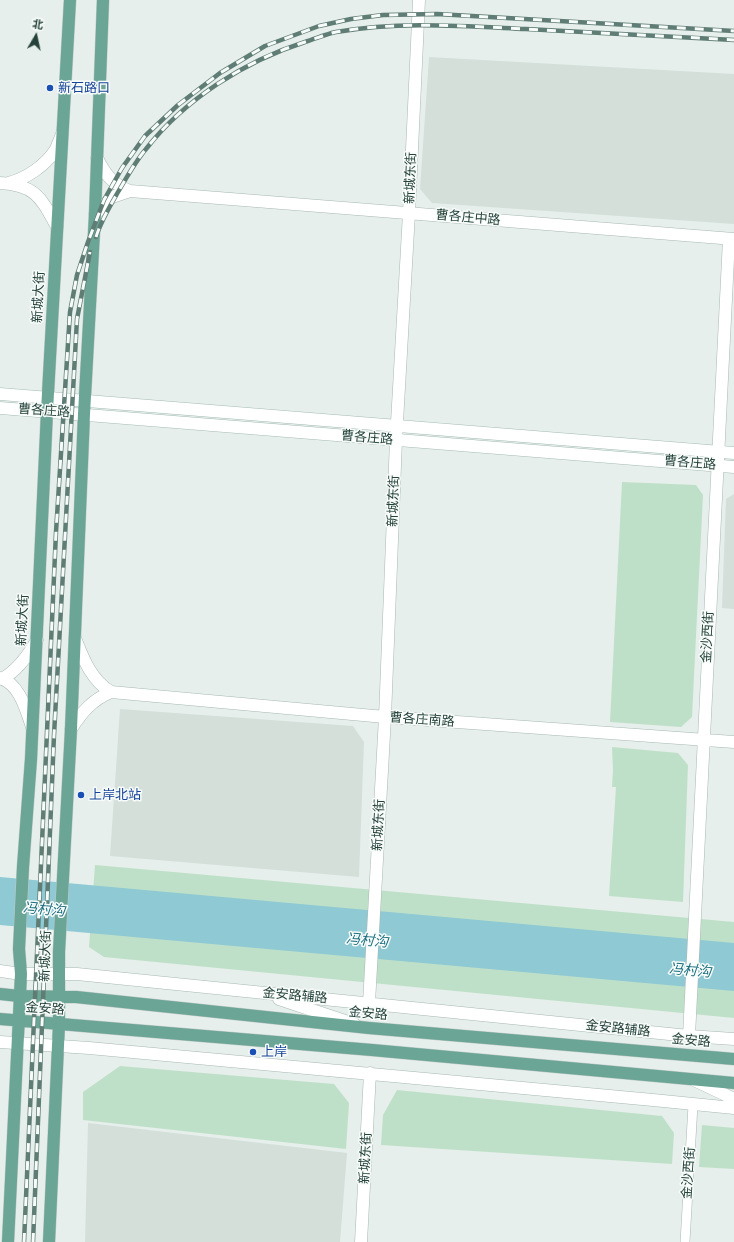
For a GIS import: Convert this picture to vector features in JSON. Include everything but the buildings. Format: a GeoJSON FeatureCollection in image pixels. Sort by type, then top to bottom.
{"type":"FeatureCollection","features":[{"type":"Feature","properties":{"kind":"main road","name":"新城大街"},"geometry":{"type":"LineString","coordinates":[[8,1242],[21,974],[19,949],[23,868],[33,729],[47,398],[70,0]]}},
{"type":"Feature","properties":{"kind":"main road","name":"新城大街"},"geometry":{"type":"LineString","coordinates":[[49,1242],[59,1024],[60,952],[84,414],[95,214],[103,0]]}},
{"type":"Feature","properties":{"kind":"main road","name":"金安路"},"geometry":{"type":"LineString","coordinates":[[0,994],[19,996],[59,996],[369,1028],[734,1059]]}},
{"type":"Feature","properties":{"kind":"main road","name":"金安路"},"geometry":{"type":"LineString","coordinates":[[0,1019],[372,1050],[734,1083]]}},
{"type":"Feature","properties":{"kind":"street","name":"新城东街"},"geometry":{"type":"LineString","coordinates":[[369,1003],[385,717],[396,440],[410,214],[419,0]]}},
{"type":"Feature","properties":{"kind":"street"},"geometry":{"type":"LineString","coordinates":[[4,183],[16,181],[37,168],[55,150],[62,134]]}},
{"type":"Feature","properties":{"kind":"street","name":"曹各庄中路"},"geometry":{"type":"LineString","coordinates":[[97,158],[109,178],[119,187],[130,191],[732,239]]}},
{"type":"Feature","properties":{"kind":"street"},"geometry":{"type":"LineString","coordinates":[[4,183],[32,190],[42,200],[57,227]]}},
{"type":"Feature","properties":{"kind":"street","name":"曹各庄中路"},"geometry":{"type":"LineString","coordinates":[[95,214],[112,197],[130,191]]}},
{"type":"Feature","properties":{"kind":"street","name":"金沙西街"},"geometry":{"type":"LineString","coordinates":[[689,1036],[717,466],[732,239]]}},
{"type":"Feature","properties":{"kind":"street","name":"曹各庄路"},"geometry":{"type":"LineString","coordinates":[[0,394],[734,453]]}},
{"type":"Feature","properties":{"kind":"street","name":"曹各庄路"},"geometry":{"type":"LineString","coordinates":[[0,408],[734,467]]}},
{"type":"Feature","properties":{"kind":"street"},"geometry":{"type":"LineString","coordinates":[[75,638],[84,660],[92,674],[111,692]]}},
{"type":"Feature","properties":{"kind":"street"},"geometry":{"type":"LineString","coordinates":[[1,679],[24,661],[37,640]]}},
{"type":"Feature","properties":{"kind":"street"},"geometry":{"type":"LineString","coordinates":[[1,679],[9,683],[18,693],[26,708],[33,729]]}},
{"type":"Feature","properties":{"kind":"street"},"geometry":{"type":"LineString","coordinates":[[71,729],[80,715],[90,704],[111,692]]}},
{"type":"Feature","properties":{"kind":"street","name":"曹各庄南路"},"geometry":{"type":"LineString","coordinates":[[111,692],[385,717],[734,742]]}},
{"type":"Feature","properties":{"kind":"street","name":"金安路辅路"},"geometry":{"type":"LineString","coordinates":[[0,971],[21,974],[77,974],[689,1036],[734,1039]]}},
{"type":"Feature","properties":{"kind":"street"},"geometry":{"type":"LineString","coordinates":[[256,992],[369,1028]]}},
{"type":"Feature","properties":{"kind":"street"},"geometry":{"type":"LineString","coordinates":[[0,1042],[370,1073],[734,1108]]}},
{"type":"Feature","properties":{"kind":"street","name":"新城东街"},"geometry":{"type":"LineString","coordinates":[[361,1242],[370,1073]]}},
{"type":"Feature","properties":{"kind":"street"},"geometry":{"type":"LineString","coordinates":[[691,1079],[734,1099]]}},
{"type":"Feature","properties":{"kind":"street","name":"金沙西街"},"geometry":{"type":"LineString","coordinates":[[684,1242],[693,1105]]}},
{"type":"Feature","properties":{"kind":"shaded area"},"geometry":{"type":"Polygon","coordinates":[[[429,57],[734,74],[734,224],[432,203],[420,189],[429,57]]]}},
{"type":"Feature","properties":{"kind":"shaded area"},"geometry":{"type":"Polygon","coordinates":[[[734,494],[734,609],[722,608],[726,499],[734,494]]]}},
{"type":"Feature","properties":{"kind":"shaded area"},"geometry":{"type":"Polygon","coordinates":[[[120,709],[353,726],[364,742],[359,877],[110,856],[120,709]]]}},
{"type":"Feature","properties":{"kind":"shaded area"},"geometry":{"type":"Polygon","coordinates":[[[88,1123],[347,1153],[340,1242],[85,1242],[88,1123]]]}},
{"type":"Feature","properties":{"kind":"green space"},"geometry":{"type":"Polygon","coordinates":[[[622,482],[696,485],[703,495],[692,717],[681,727],[610,722],[622,482]]]}},
{"type":"Feature","properties":{"kind":"green space"},"geometry":{"type":"Polygon","coordinates":[[[612,747],[678,753],[688,765],[683,902],[609,896],[616,787],[612,787],[612,747]]]}},
{"type":"Feature","properties":{"kind":"green space"},"geometry":{"type":"Polygon","coordinates":[[[95,865],[734,922],[734,1018],[104,957],[89,947],[95,865]]]}},
{"type":"Feature","properties":{"kind":"green space"},"geometry":{"type":"Polygon","coordinates":[[[120,1066],[334,1084],[349,1103],[346,1149],[83,1120],[83,1092],[120,1066]]]}},
{"type":"Feature","properties":{"kind":"green space"},"geometry":{"type":"Polygon","coordinates":[[[397,1090],[662,1116],[674,1133],[672,1164],[381,1145],[383,1115],[397,1090]]]}},
{"type":"Feature","properties":{"kind":"green space"},"geometry":{"type":"Polygon","coordinates":[[[702,1125],[734,1128],[734,1169],[699,1167],[702,1125]]]}},
{"type":"Feature","properties":{"kind":"water","name":"冯村沟"},"geometry":{"type":"Polygon","coordinates":[[[0,877],[734,943],[734,991],[0,925],[0,877]]]}},
{"type":"Feature","properties":{"kind":"railway"},"geometry":{"type":"LineString","coordinates":[[24,1242],[56,532],[70,312],[77,275],[88,242],[104,200],[122,168],[145,136],[178,105],[220,73],[265,46],[319,26],[351,19],[383,15],[437,14],[734,31]]}},
{"type":"Feature","properties":{"kind":"railway"},"geometry":{"type":"LineString","coordinates":[[96,237],[100,225],[109,208],[135,164],[162,131],[179,114],[198,98],[239,71],[283,50],[328,34],[384,26],[431,25],[734,40]]}},
{"type":"Feature","properties":{"kind":"railway"},"geometry":{"type":"LineString","coordinates":[[33,1242],[54,735],[77,319],[90,252]]}},
{"type":"Feature","properties":{"kind":"place","name":"新石路口"},"geometry":{"type":"Point","coordinates":[50,88]}},
{"type":"Feature","properties":{"kind":"place","name":"上岸北站"},"geometry":{"type":"Point","coordinates":[81,795]}},
{"type":"Feature","properties":{"kind":"place","name":"上岸"},"geometry":{"type":"Point","coordinates":[253,1052]}}]}
